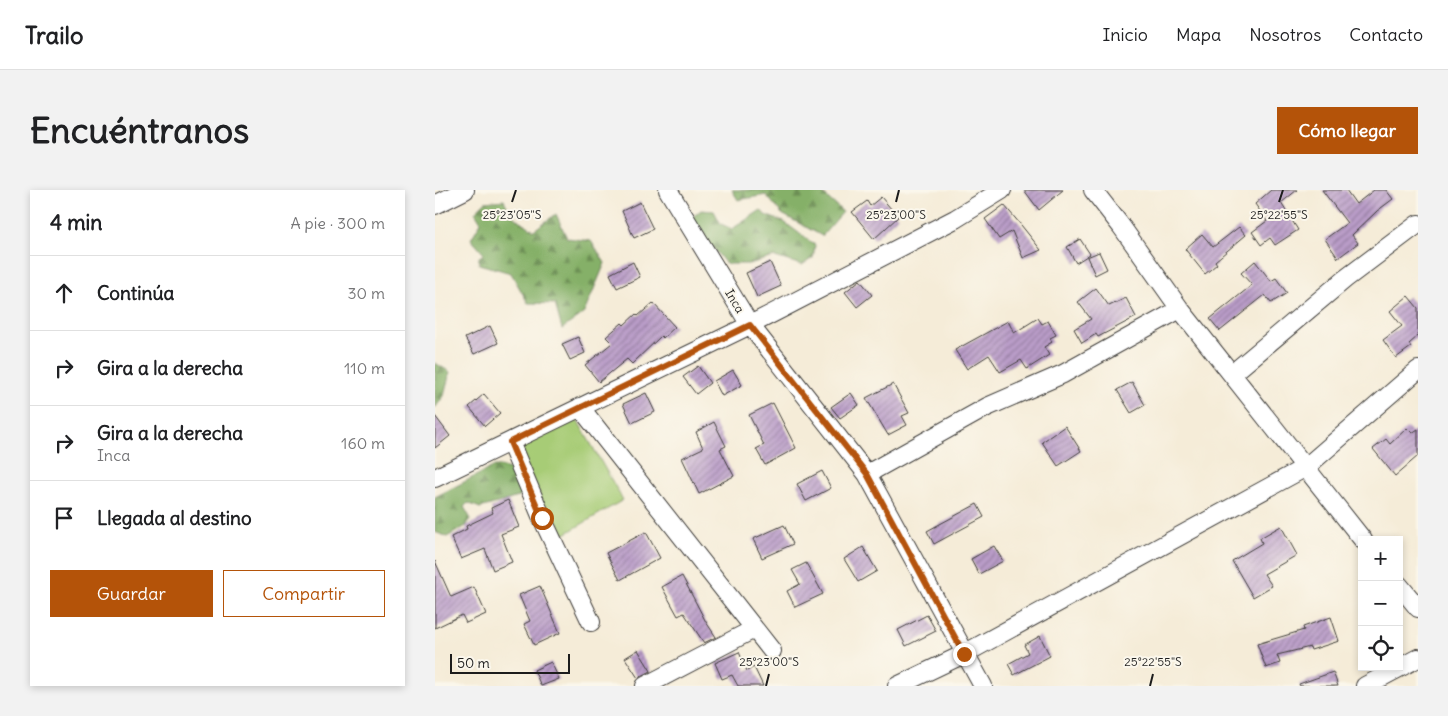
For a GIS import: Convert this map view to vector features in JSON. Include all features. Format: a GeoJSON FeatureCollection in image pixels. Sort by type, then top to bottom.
{"type":"FeatureCollection","features":[{"type":"Feature","properties":{"kind":"street"},"geometry":{"type":"LineString","coordinates":[[435,205],[465,190]]}},
{"type":"Feature","properties":{"kind":"street","name":"Inca"},"geometry":{"type":"LineString","coordinates":[[668,190],[750,325],[867,474],[983,686]]}},
{"type":"Feature","properties":{"kind":"street"},"geometry":{"type":"LineString","coordinates":[[435,478],[750,325],[955,219],[1002,190]]}},
{"type":"Feature","properties":{"kind":"street"},"geometry":{"type":"LineString","coordinates":[[1093,190],[1180,309],[1360,536]]}},
{"type":"Feature","properties":{"kind":"street"},"geometry":{"type":"LineString","coordinates":[[1232,374],[1345,279],[1418,224]]}},
{"type":"Feature","properties":{"kind":"street"},"geometry":{"type":"LineString","coordinates":[[867,474],[987,407],[1063,374],[1180,309]]}},
{"type":"Feature","properties":{"kind":"street"},"geometry":{"type":"LineString","coordinates":[[897,686],[964,654],[1305,467],[1418,370]]}},
{"type":"Feature","properties":{"kind":"street"},"geometry":{"type":"LineString","coordinates":[[580,407],[772,651]]}},
{"type":"Feature","properties":{"kind":"street"},"geometry":{"type":"LineString","coordinates":[[510,442],[542,518],[591,622]]}},
{"type":"Feature","properties":{"kind":"street"},"geometry":{"type":"LineString","coordinates":[[1403,590],[1418,608]]}},
{"type":"Feature","properties":{"kind":"street"},"geometry":{"type":"LineString","coordinates":[[645,686],[754,629]]}},
{"type":"Feature","properties":{"kind":"street"},"geometry":{"type":"LineString","coordinates":[[1365,686],[1418,658]]}},
{"type":"Feature","properties":{"kind":"green space"},"geometry":{"type":"Polygon","coordinates":[[[732,190],[819,190],[843,212],[822,236],[782,214],[766,195],[738,200],[732,190]]]}},
{"type":"Feature","properties":{"kind":"green space"},"geometry":{"type":"Polygon","coordinates":[[[504,200],[511,215],[534,230],[556,214],[567,238],[591,241],[605,263],[584,313],[562,329],[555,304],[528,303],[511,273],[479,264],[479,257],[484,254],[471,239],[481,222],[475,212],[485,202],[504,200]]]}},
{"type":"Feature","properties":{"kind":"green space"},"geometry":{"type":"Polygon","coordinates":[[[701,210],[714,211],[721,224],[732,229],[761,210],[765,215],[784,222],[815,245],[813,258],[802,265],[775,257],[748,264],[726,264],[714,249],[688,241],[684,229],[691,218],[701,210]]]}},
{"type":"Feature","properties":{"kind":"green space"},"geometry":{"type":"Polygon","coordinates":[[[435,363],[450,372],[444,396],[435,408],[435,363]]]}},
{"type":"Feature","properties":{"kind":"green space"},"geometry":{"type":"Polygon","coordinates":[[[575,416],[623,500],[558,538],[509,455],[575,416]]]}},
{"type":"Feature","properties":{"kind":"green space"},"geometry":{"type":"Polygon","coordinates":[[[495,466],[508,469],[516,474],[525,495],[480,508],[468,503],[464,507],[471,519],[466,526],[447,537],[435,532],[435,497],[495,466]]]}},
{"type":"Feature","properties":{"kind":"building"},"geometry":{"type":"Polygon","coordinates":[[[1024,190],[1063,190],[1039,210],[1024,190]]]}},
{"type":"Feature","properties":{"kind":"building"},"geometry":{"type":"Polygon","coordinates":[[[1271,190],[1297,190],[1281,203],[1298,230],[1275,245],[1270,238],[1261,245],[1252,232],[1267,221],[1255,204],[1271,190]]]}},
{"type":"Feature","properties":{"kind":"building"},"geometry":{"type":"Polygon","coordinates":[[[1322,190],[1346,190],[1356,204],[1374,190],[1386,190],[1393,199],[1377,211],[1352,235],[1358,243],[1338,258],[1325,239],[1347,223],[1322,190]]]}},
{"type":"Feature","properties":{"kind":"building"},"geometry":{"type":"Polygon","coordinates":[[[881,197],[898,217],[874,239],[852,212],[867,201],[870,206],[881,197]]]}},
{"type":"Feature","properties":{"kind":"building"},"geometry":{"type":"Polygon","coordinates":[[[640,202],[653,229],[634,238],[622,211],[640,202]]]}},
{"type":"Feature","properties":{"kind":"building"},"geometry":{"type":"Polygon","coordinates":[[[1004,205],[1041,250],[1023,258],[1012,231],[999,239],[985,219],[1004,205]]]}},
{"type":"Feature","properties":{"kind":"building"},"geometry":{"type":"Polygon","coordinates":[[[1239,227],[1246,235],[1215,261],[1217,264],[1205,274],[1185,249],[1202,234],[1213,247],[1239,227]]]}},
{"type":"Feature","properties":{"kind":"building"},"geometry":{"type":"Polygon","coordinates":[[[1080,239],[1090,254],[1076,263],[1067,247],[1080,239]]]}},
{"type":"Feature","properties":{"kind":"building"},"geometry":{"type":"Polygon","coordinates":[[[1099,252],[1107,269],[1095,275],[1087,257],[1099,252]]]}},
{"type":"Feature","properties":{"kind":"building"},"geometry":{"type":"Polygon","coordinates":[[[1255,261],[1271,281],[1276,278],[1287,293],[1271,303],[1265,295],[1220,331],[1210,319],[1252,285],[1241,273],[1255,261]]]}},
{"type":"Feature","properties":{"kind":"building"},"geometry":{"type":"Polygon","coordinates":[[[633,262],[640,277],[617,288],[610,274],[633,262]]]}},
{"type":"Feature","properties":{"kind":"building"},"geometry":{"type":"Polygon","coordinates":[[[770,262],[781,286],[757,297],[746,273],[770,262]]]}},
{"type":"Feature","properties":{"kind":"building"},"geometry":{"type":"Polygon","coordinates":[[[860,280],[872,295],[857,307],[845,292],[860,280]]]}},
{"type":"Feature","properties":{"kind":"building"},"geometry":{"type":"Polygon","coordinates":[[[1096,288],[1109,306],[1126,298],[1136,317],[1098,337],[1096,334],[1082,343],[1074,329],[1091,319],[1078,302],[1096,288]]]}},
{"type":"Feature","properties":{"kind":"building"},"geometry":{"type":"Polygon","coordinates":[[[1408,296],[1418,308],[1418,336],[1409,344],[1411,347],[1396,358],[1383,340],[1402,326],[1390,311],[1408,296]]]}},
{"type":"Feature","properties":{"kind":"building"},"geometry":{"type":"Polygon","coordinates":[[[653,303],[675,327],[663,338],[661,336],[632,364],[627,359],[599,382],[585,365],[612,343],[606,337],[622,323],[624,325],[636,314],[638,316],[653,303]]]}},
{"type":"Feature","properties":{"kind":"building"},"geometry":{"type":"Polygon","coordinates":[[[1038,318],[1042,324],[1048,321],[1056,335],[1050,338],[1052,342],[1044,347],[1049,355],[1027,369],[1021,360],[1000,372],[989,355],[967,369],[955,350],[1008,321],[1014,333],[1038,318]]]}},
{"type":"Feature","properties":{"kind":"building"},"geometry":{"type":"Polygon","coordinates":[[[490,326],[498,343],[474,354],[465,338],[490,326]]]}},
{"type":"Feature","properties":{"kind":"building"},"geometry":{"type":"Polygon","coordinates":[[[578,337],[585,353],[570,360],[562,344],[578,337]]]}},
{"type":"Feature","properties":{"kind":"building"},"geometry":{"type":"Polygon","coordinates":[[[698,366],[710,383],[696,394],[683,377],[698,366]]]}},
{"type":"Feature","properties":{"kind":"building"},"geometry":{"type":"Polygon","coordinates":[[[733,370],[742,385],[722,396],[714,381],[733,370]]]}},
{"type":"Feature","properties":{"kind":"building"},"geometry":{"type":"Polygon","coordinates":[[[1132,382],[1145,405],[1131,413],[1117,390],[1132,382]]]}},
{"type":"Feature","properties":{"kind":"building"},"geometry":{"type":"Polygon","coordinates":[[[893,384],[909,413],[902,416],[907,425],[888,435],[866,398],[893,384]]]}},
{"type":"Feature","properties":{"kind":"building"},"geometry":{"type":"Polygon","coordinates":[[[646,393],[655,412],[632,423],[623,404],[646,393]]]}},
{"type":"Feature","properties":{"kind":"building"},"geometry":{"type":"Polygon","coordinates":[[[851,393],[859,405],[840,418],[831,407],[851,393]]]}},
{"type":"Feature","properties":{"kind":"building"},"geometry":{"type":"Polygon","coordinates":[[[484,394],[500,413],[485,426],[469,407],[484,394]]]}},
{"type":"Feature","properties":{"kind":"building"},"geometry":{"type":"Polygon","coordinates":[[[773,403],[796,448],[765,465],[756,449],[764,445],[749,415],[773,403]]]}},
{"type":"Feature","properties":{"kind":"building"},"geometry":{"type":"Polygon","coordinates":[[[435,416],[450,436],[435,448],[435,416]]]}},
{"type":"Feature","properties":{"kind":"building"},"geometry":{"type":"Polygon","coordinates":[[[714,422],[726,446],[720,449],[734,476],[699,494],[682,458],[703,448],[696,432],[714,422]]]}},
{"type":"Feature","properties":{"kind":"building"},"geometry":{"type":"Polygon","coordinates":[[[1065,426],[1081,451],[1058,466],[1042,442],[1065,426]]]}},
{"type":"Feature","properties":{"kind":"building"},"geometry":{"type":"Polygon","coordinates":[[[1407,428],[1412,433],[1418,429],[1418,456],[1395,476],[1373,449],[1386,439],[1390,444],[1407,428]]]}},
{"type":"Feature","properties":{"kind":"building"},"geometry":{"type":"Polygon","coordinates":[[[822,471],[831,488],[806,501],[797,484],[822,471]]]}},
{"type":"Feature","properties":{"kind":"building"},"geometry":{"type":"Polygon","coordinates":[[[508,500],[519,527],[501,534],[512,562],[493,570],[485,549],[461,559],[451,537],[467,529],[466,526],[493,513],[491,508],[508,500]]]}},
{"type":"Feature","properties":{"kind":"building"},"geometry":{"type":"Polygon","coordinates":[[[977,504],[984,517],[934,544],[927,531],[977,504]]]}},
{"type":"Feature","properties":{"kind":"building"},"geometry":{"type":"Polygon","coordinates":[[[784,525],[793,544],[762,558],[753,539],[784,525]]]}},
{"type":"Feature","properties":{"kind":"building"},"geometry":{"type":"Polygon","coordinates":[[[1281,526],[1297,555],[1264,574],[1272,586],[1253,597],[1232,561],[1262,543],[1260,538],[1281,526]]]}},
{"type":"Feature","properties":{"kind":"building"},"geometry":{"type":"Polygon","coordinates":[[[646,532],[660,558],[620,580],[606,553],[646,532]]]}},
{"type":"Feature","properties":{"kind":"building"},"geometry":{"type":"Polygon","coordinates":[[[994,546],[1003,561],[979,574],[971,559],[994,546]]]}},
{"type":"Feature","properties":{"kind":"building"},"geometry":{"type":"Polygon","coordinates":[[[863,547],[877,571],[858,582],[844,559],[863,547]]]}},
{"type":"Feature","properties":{"kind":"building"},"geometry":{"type":"Polygon","coordinates":[[[435,561],[451,597],[474,587],[486,614],[466,623],[462,615],[435,628],[435,561]]]}},
{"type":"Feature","properties":{"kind":"building"},"geometry":{"type":"Polygon","coordinates":[[[806,563],[823,594],[795,607],[787,591],[800,584],[792,570],[806,563]]]}},
{"type":"Feature","properties":{"kind":"building"},"geometry":{"type":"Polygon","coordinates":[[[682,576],[716,637],[704,643],[684,613],[678,616],[662,587],[682,576]]]}},
{"type":"Feature","properties":{"kind":"building"},"geometry":{"type":"Polygon","coordinates":[[[540,586],[560,633],[534,645],[524,624],[530,621],[519,595],[540,586]]]}},
{"type":"Feature","properties":{"kind":"building"},"geometry":{"type":"Polygon","coordinates":[[[927,615],[936,631],[906,646],[898,630],[927,615]]]}},
{"type":"Feature","properties":{"kind":"building"},"geometry":{"type":"Polygon","coordinates":[[[1331,617],[1339,641],[1311,650],[1310,647],[1277,655],[1280,663],[1266,668],[1257,644],[1304,630],[1303,627],[1331,617]]]}},
{"type":"Feature","properties":{"kind":"building"},"geometry":{"type":"Polygon","coordinates":[[[1040,636],[1050,656],[1014,675],[1008,664],[1028,653],[1024,645],[1040,636]]]}},
{"type":"Feature","properties":{"kind":"building"},"geometry":{"type":"Polygon","coordinates":[[[638,650],[651,671],[638,678],[625,658],[638,650]]]}},
{"type":"Feature","properties":{"kind":"building"},"geometry":{"type":"Polygon","coordinates":[[[739,652],[747,671],[754,667],[763,686],[738,686],[732,675],[722,679],[715,663],[739,652]]]}},
{"type":"Feature","properties":{"kind":"building"},"geometry":{"type":"Polygon","coordinates":[[[551,662],[559,679],[541,686],[534,670],[551,662]]]}},
{"type":"Feature","properties":{"kind":"building"},"geometry":{"type":"Polygon","coordinates":[[[1333,672],[1338,686],[1300,686],[1299,684],[1333,672]]]}},
{"type":"Feature","properties":{"kind":"route"},"geometry":{"type":"LineString","coordinates":[[542,518],[510,442],[750,325],[867,474],[964,654]]}}]}
